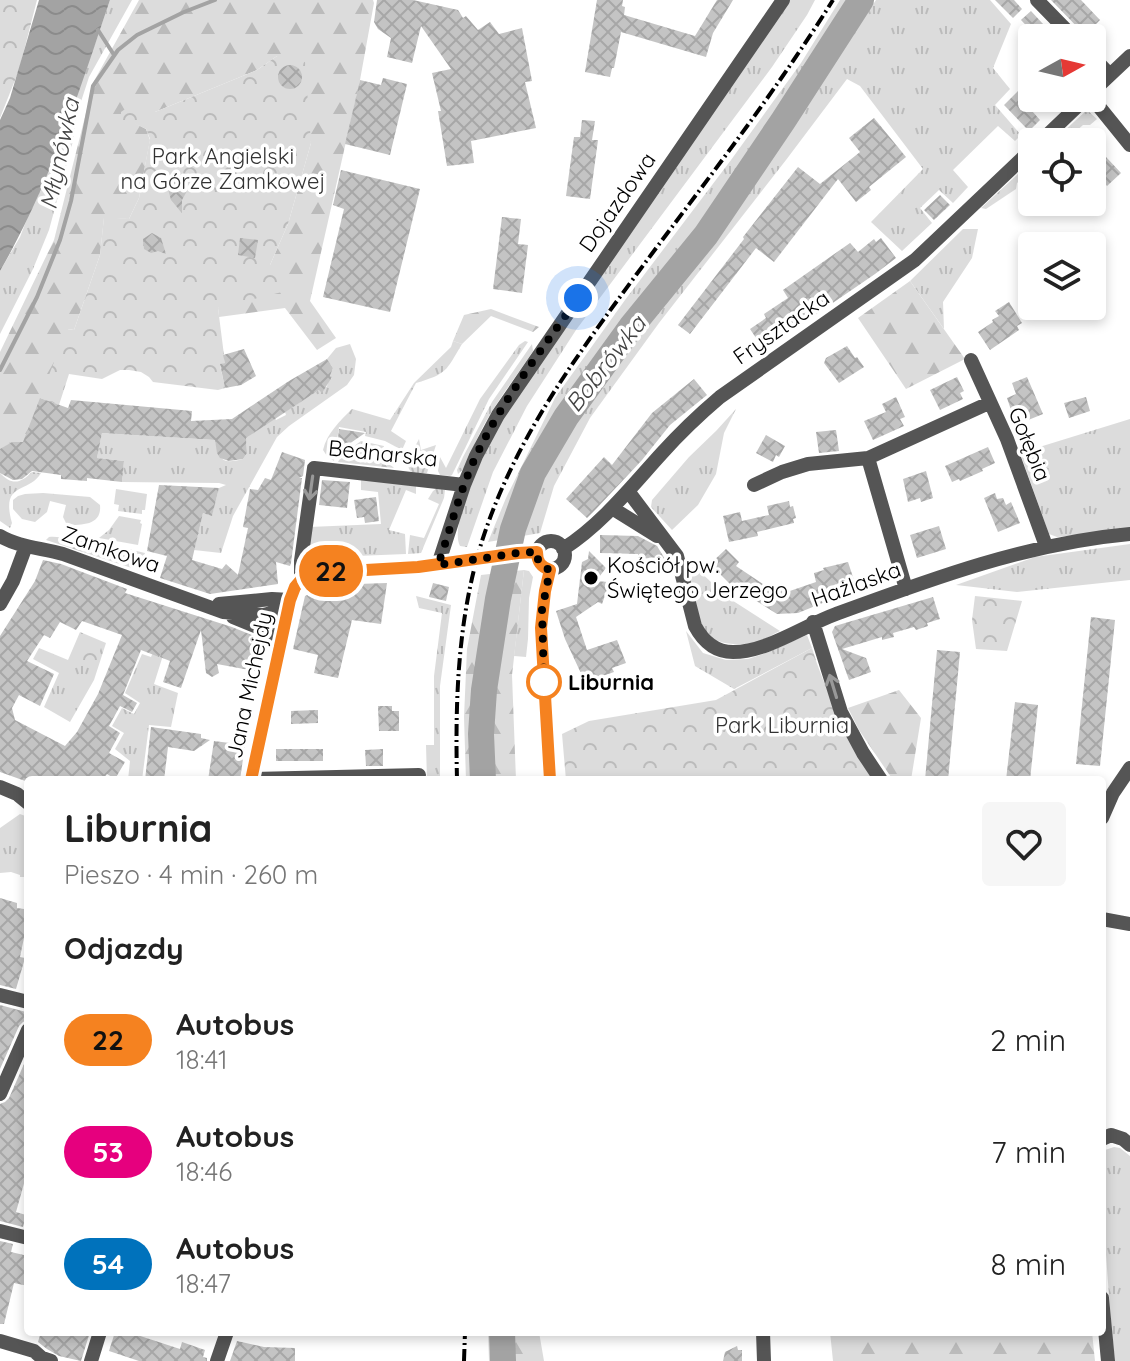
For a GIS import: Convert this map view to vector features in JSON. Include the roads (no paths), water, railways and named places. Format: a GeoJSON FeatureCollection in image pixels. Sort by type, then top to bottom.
{"type":"FeatureCollection","features":[{"type":"Feature","properties":{"kind":"street","name":"Dojazdowa"},"geometry":{"type":"LineString","coordinates":[[438,565],[464,485],[498,415],[783,0]]}},
{"type":"Feature","properties":{"kind":"street"},"geometry":{"type":"LineString","coordinates":[[1037,0],[1060,24]]}},
{"type":"Feature","properties":{"kind":"street"},"geometry":{"type":"LineString","coordinates":[[1106,79],[1130,56]]}},
{"type":"Feature","properties":{"kind":"street"},"geometry":{"type":"LineString","coordinates":[[1106,71],[1110,75]]}},
{"type":"Feature","properties":{"kind":"street"},"geometry":{"type":"LineString","coordinates":[[1055,128],[1071,112]]}},
{"type":"Feature","properties":{"kind":"street"},"geometry":{"type":"LineString","coordinates":[[1105,112],[1130,145]]}},
{"type":"Feature","properties":{"kind":"street","name":"Frysztacka"},"geometry":{"type":"LineString","coordinates":[[563,549],[582,537],[612,508],[698,415],[915,260],[1018,162]]}},
{"type":"Feature","properties":{"kind":"street","name":"Gołębia"},"geometry":{"type":"LineString","coordinates":[[971,360],[1007,439],[1046,546]]}},
{"type":"Feature","properties":{"kind":"street"},"geometry":{"type":"LineString","coordinates":[[754,485],[808,464],[868,458],[989,403]]}},
{"type":"Feature","properties":{"kind":"street"},"geometry":{"type":"LineString","coordinates":[[868,458],[906,589]]}},
{"type":"Feature","properties":{"kind":"street","name":"Bednarska"},"geometry":{"type":"LineString","coordinates":[[301,580],[314,468],[464,485]]}},
{"type":"Feature","properties":{"kind":"street","name":"Hażlaska"},"geometry":{"type":"LineString","coordinates":[[628,491],[677,556],[700,635],[715,648],[730,652],[750,650],[813,622],[952,573],[1046,546],[1130,534]]}},
{"type":"Feature","properties":{"kind":"street"},"geometry":{"type":"LineString","coordinates":[[612,508],[668,542]]}},
{"type":"Feature","properties":{"kind":"street","name":"Zamkowa"},"geometry":{"type":"LineString","coordinates":[[0,536],[8,541],[63,554],[207,605],[270,632],[281,643]]}},
{"type":"Feature","properties":{"kind":"street"},"geometry":{"type":"LineString","coordinates":[[551,541],[561,544],[565,555],[561,565],[550,570],[541,565],[537,552],[542,544],[551,541]]}},
{"type":"Feature","properties":{"kind":"street"},"geometry":{"type":"LineString","coordinates":[[0,604],[13,581],[26,546]]}},
{"type":"Feature","properties":{"kind":"street"},"geometry":{"type":"LineString","coordinates":[[289,604],[301,580],[325,572],[438,565],[537,552]]}},
{"type":"Feature","properties":{"kind":"street"},"geometry":{"type":"LineString","coordinates":[[550,570],[541,628],[550,776]]}},
{"type":"Feature","properties":{"kind":"street","name":"Zamkowa"},"geometry":{"type":"LineString","coordinates":[[207,605],[272,599],[289,604]]}},
{"type":"Feature","properties":{"kind":"street","name":"Zamkowa"},"geometry":{"type":"LineString","coordinates":[[223,612],[263,615],[289,604]]}},
{"type":"Feature","properties":{"kind":"street","name":"Jana Michejdy"},"geometry":{"type":"LineString","coordinates":[[253,776],[289,604]]}},
{"type":"Feature","properties":{"kind":"street"},"geometry":{"type":"LineString","coordinates":[[813,622],[841,712],[878,776]]}},
{"type":"Feature","properties":{"kind":"street"},"geometry":{"type":"LineString","coordinates":[[1106,809],[1130,768]]}},
{"type":"Feature","properties":{"kind":"street"},"geometry":{"type":"LineString","coordinates":[[386,776],[419,775]]}},
{"type":"Feature","properties":{"kind":"street"},"geometry":{"type":"LineString","coordinates":[[0,787],[24,800]]}},
{"type":"Feature","properties":{"kind":"street"},"geometry":{"type":"LineString","coordinates":[[1106,920],[1130,924]]}},
{"type":"Feature","properties":{"kind":"street"},"geometry":{"type":"LineString","coordinates":[[0,995],[24,1001]]}},
{"type":"Feature","properties":{"kind":"street"},"geometry":{"type":"LineString","coordinates":[[0,1094],[24,1039]]}},
{"type":"Feature","properties":{"kind":"street"},"geometry":{"type":"LineString","coordinates":[[1106,1137],[1111,1135],[1130,1145]]}},
{"type":"Feature","properties":{"kind":"street"},"geometry":{"type":"LineString","coordinates":[[0,1231],[24,1237]]}},
{"type":"Feature","properties":{"kind":"street"},"geometry":{"type":"LineString","coordinates":[[91,1361],[99,1336]]}},
{"type":"Feature","properties":{"kind":"street"},"geometry":{"type":"LineString","coordinates":[[217,1361],[226,1336]]}},
{"type":"Feature","properties":{"kind":"street"},"geometry":{"type":"LineString","coordinates":[[763,1336],[764,1361]]}},
{"type":"Feature","properties":{"kind":"street"},"geometry":{"type":"LineString","coordinates":[[1106,1336],[1108,1361]]}},
{"type":"Feature","properties":{"kind":"street"},"geometry":{"type":"LineString","coordinates":[[0,1341],[34,1351],[51,1361]]}},
{"type":"Feature","properties":{"kind":"water"},"geometry":{"type":"Polygon","coordinates":[[[39,0],[110,0],[48,173],[0,271],[0,120],[10,98],[39,0]]]}},
{"type":"Feature","properties":{"kind":"waterway","name":"Młynówka"},"geometry":{"type":"LineString","coordinates":[[0,370],[37,297],[60,240],[71,201],[93,86],[118,50],[137,35],[215,0]]}},
{"type":"Feature","properties":{"kind":"waterway","name":"Bobrówka"},"geometry":{"type":"LineString","coordinates":[[483,776],[484,690],[498,599],[513,529],[533,473],[566,417],[631,327],[706,235],[861,0]]}},
{"type":"Feature","properties":{"kind":"waterway"},"geometry":{"type":"LineString","coordinates":[[98,30],[114,55]]}},
{"type":"Feature","properties":{"kind":"waterway","name":"Bobrówka"},"geometry":{"type":"LineString","coordinates":[[502,1336],[503,1361]]}},
{"type":"Feature","properties":{"kind":"railway"},"geometry":{"type":"LineString","coordinates":[[457,776],[460,653],[469,590],[486,529],[515,460],[571,366],[762,105],[833,0]]}},
{"type":"Feature","properties":{"kind":"railway"},"geometry":{"type":"LineString","coordinates":[[464,1361],[465,1336]]}},
{"type":"Feature","properties":{"kind":"place","name":"Kościół pw. Świętego Jerzego"},"geometry":{"type":"Point","coordinates":[591,578]}},
{"type":"Feature","properties":{"kind":"place","name":"Liburnia"},"geometry":{"type":"Point","coordinates":[544,682]}},
{"type":"Feature","properties":{"kind":"park label","name":"Park Angielski na Górze Zamkowej"},"geometry":{"type":"Point","coordinates":[223,168]}},
{"type":"Feature","properties":{"kind":"park label","name":"Park Liburnia"},"geometry":{"type":"Point","coordinates":[782,725]}}]}
